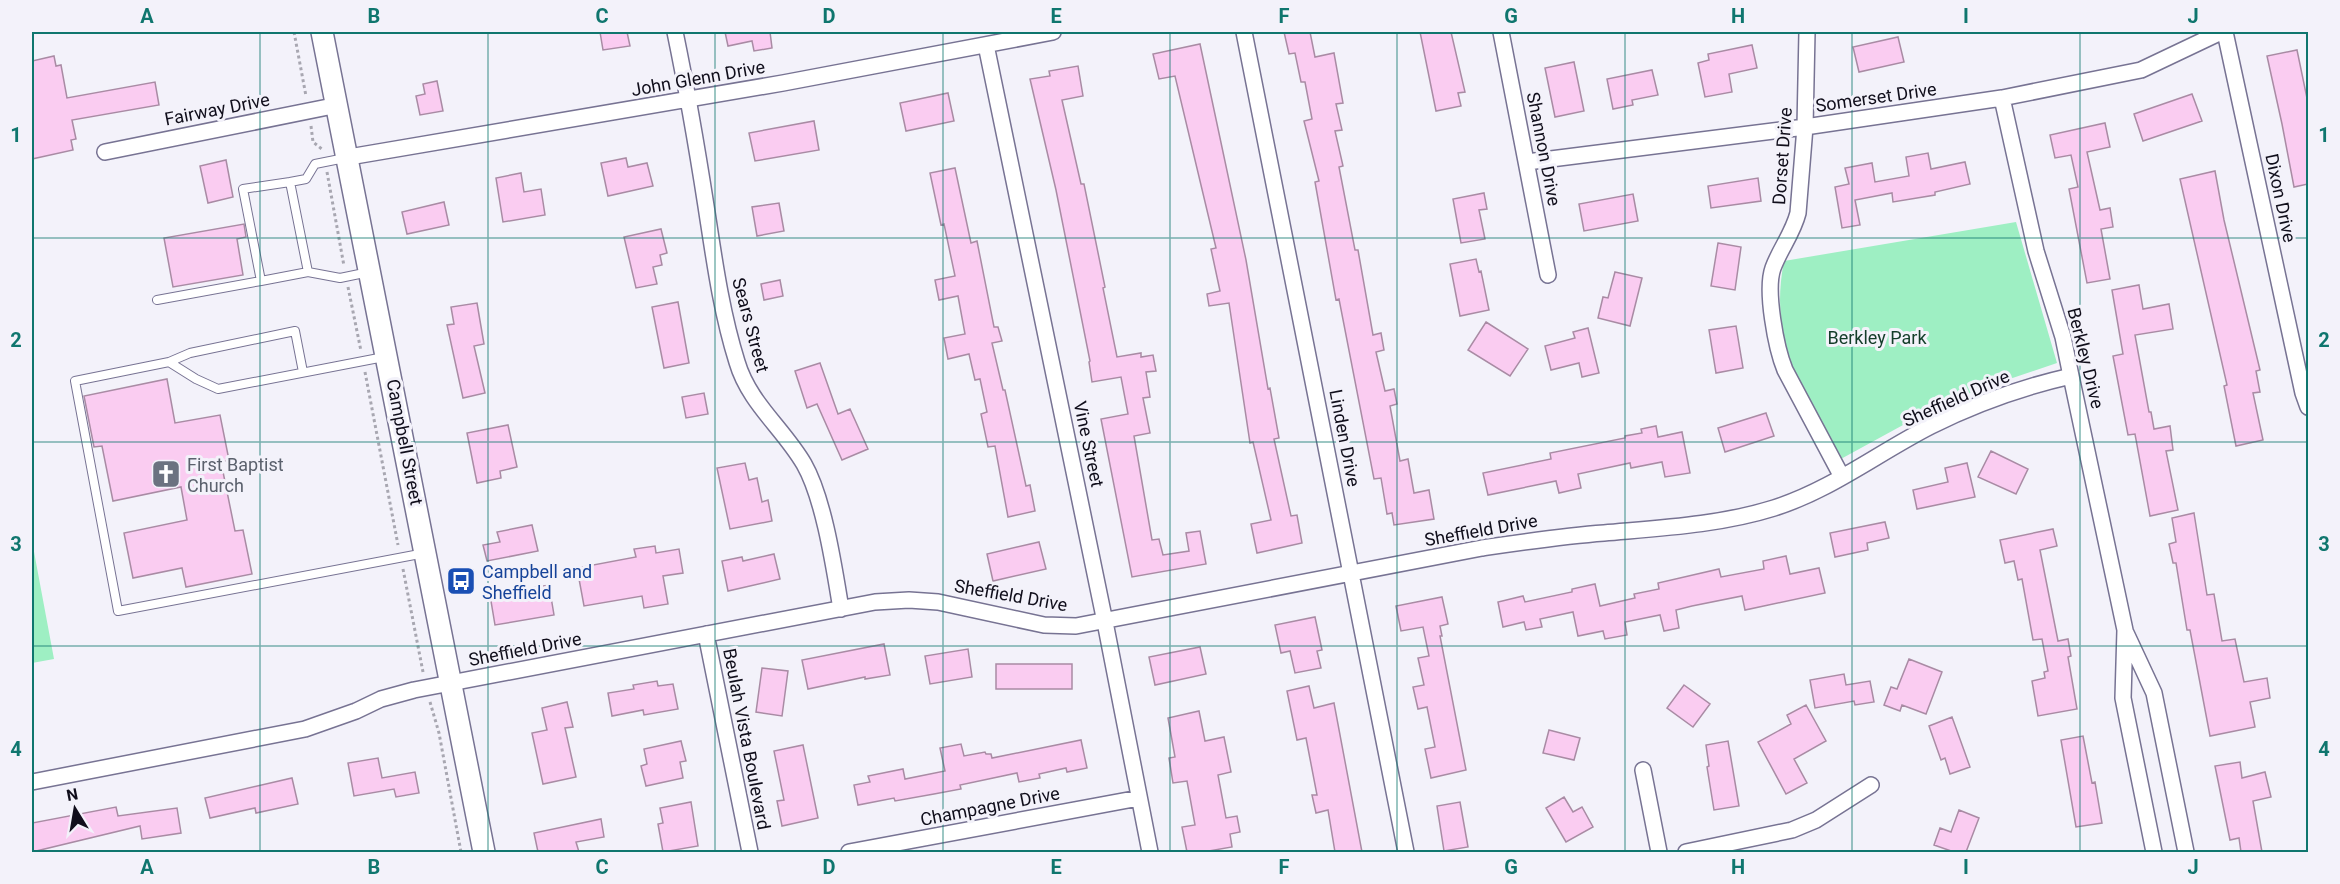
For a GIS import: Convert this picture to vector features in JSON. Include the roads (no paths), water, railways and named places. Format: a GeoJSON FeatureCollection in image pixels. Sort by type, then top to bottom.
{"type":"FeatureCollection","features":[{"type":"Feature","properties":{"kind":"main road","name":"Campbell Street"},"geometry":{"type":"LineString","coordinates":[[322,32],[349,157],[484,852]]}},
{"type":"Feature","properties":{"kind":"street","name":"Sears Street"},"geometry":{"type":"LineString","coordinates":[[675,32],[689,100],[719,290],[737,364],[751,395],[791,444],[804,464],[816,490],[841,609]]}},
{"type":"Feature","properties":{"kind":"street","name":"John Glenn Drive"},"geometry":{"type":"LineString","coordinates":[[349,157],[689,100],[1053,32]]}},
{"type":"Feature","properties":{"kind":"street","name":"Linden Drive"},"geometry":{"type":"LineString","coordinates":[[1244,32],[1406,852]]}},
{"type":"Feature","properties":{"kind":"street","name":"Shannon Drive"},"geometry":{"type":"LineString","coordinates":[[1501,32],[1548,275]]}},
{"type":"Feature","properties":{"kind":"street","name":"Dorset Drive"},"geometry":{"type":"LineString","coordinates":[[1807,32],[1805,127],[1798,213],[1795,227],[1773,269],[1770,282],[1778,352],[1785,370],[1842,477]]}},
{"type":"Feature","properties":{"kind":"street","name":"Somerset Drive"},"geometry":{"type":"LineString","coordinates":[[1527,162],[1805,127],[2002,98],[2141,70],[2223,32]]}},
{"type":"Feature","properties":{"kind":"street","name":"Dixon Drive"},"geometry":{"type":"LineString","coordinates":[[2223,32],[2303,393],[2308,406]]}},
{"type":"Feature","properties":{"kind":"street","name":"Vine Street"},"geometry":{"type":"LineString","coordinates":[[986,45],[1150,852]]}},
{"type":"Feature","properties":{"kind":"street","name":"Berkley Drive"},"geometry":{"type":"LineString","coordinates":[[2002,98],[2036,251],[2072,376],[2125,630],[2154,693],[2186,852]]}},
{"type":"Feature","properties":{"kind":"street","name":"Fairway Drive"},"geometry":{"type":"LineString","coordinates":[[105,152],[338,105]]}},
{"type":"Feature","properties":{"kind":"street","name":"Sheffield Drive"},"geometry":{"type":"LineString","coordinates":[[32,782],[305,729],[356,711],[381,699],[427,688],[875,602],[909,600],[938,602],[1044,625],[1076,626],[1482,548],[1548,538],[1660,528],[1737,517],[1774,508],[1809,495],[1930,427],[1968,409],[2044,382],[2072,376]]}},
{"type":"Feature","properties":{"kind":"street","name":"Berkley Drive"},"geometry":{"type":"LineString","coordinates":[[2125,630],[2123,698],[2154,852]]}},
{"type":"Feature","properties":{"kind":"street","name":"Beulah Vista Boulevard"},"geometry":{"type":"LineString","coordinates":[[705,634],[750,852]]}},
{"type":"Feature","properties":{"kind":"street"},"geometry":{"type":"LineString","coordinates":[[1643,770],[1659,852]]}},
{"type":"Feature","properties":{"kind":"street"},"geometry":{"type":"LineString","coordinates":[[1686,852],[1792,830],[1816,820],[1871,785]]}},
{"type":"Feature","properties":{"kind":"street","name":"Champagne Drive"},"geometry":{"type":"LineString","coordinates":[[849,852],[1139,798]]}},
{"type":"Feature","properties":{"kind":"lane"},"geometry":{"type":"LineString","coordinates":[[261,281],[243,189],[306,179],[315,164],[349,157]]}},
{"type":"Feature","properties":{"kind":"lane"},"geometry":{"type":"LineString","coordinates":[[290,182],[308,272]]}},
{"type":"Feature","properties":{"kind":"lane"},"geometry":{"type":"LineString","coordinates":[[157,300],[308,272],[340,278],[371,271]]}},
{"type":"Feature","properties":{"kind":"lane"},"geometry":{"type":"LineString","coordinates":[[303,372],[295,331],[190,353],[170,362],[75,381],[118,611],[426,553]]}},
{"type":"Feature","properties":{"kind":"lane"},"geometry":{"type":"LineString","coordinates":[[170,362],[196,379],[218,389],[388,357]]}},
{"type":"Feature","properties":{"kind":"place","name":"First Baptist Church"},"geometry":{"type":"Point","coordinates":[166,474]}},
{"type":"Feature","properties":{"kind":"place","name":"Campbell and Sheffield"},"geometry":{"type":"Point","coordinates":[461,581]}},
{"type":"Feature","properties":{"kind":"park label","name":"Berkley Park"},"geometry":{"type":"Point","coordinates":[1877,337]}}]}
